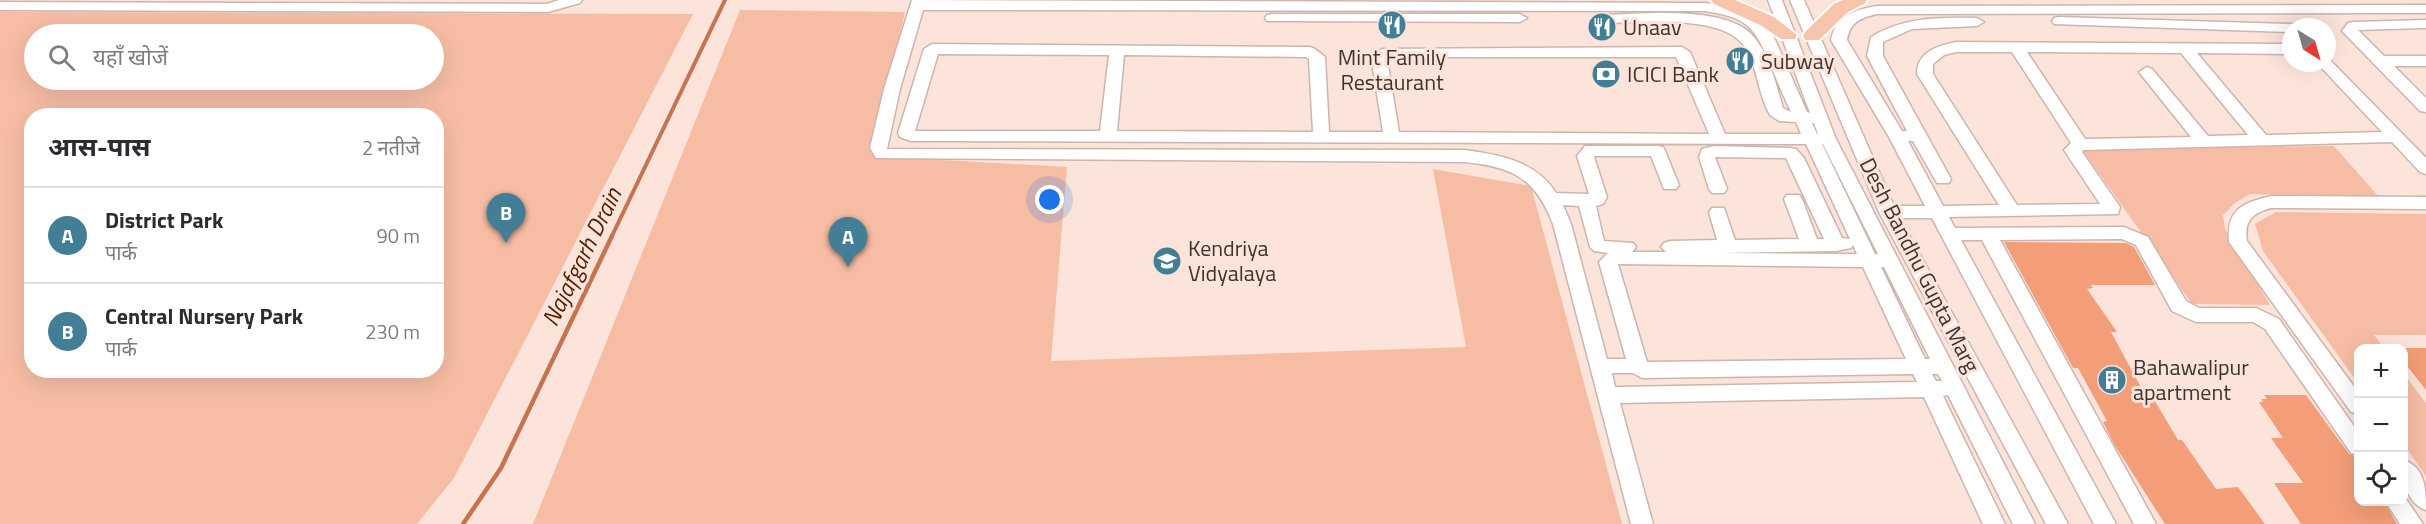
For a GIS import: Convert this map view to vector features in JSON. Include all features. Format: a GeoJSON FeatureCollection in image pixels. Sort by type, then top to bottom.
{"type":"FeatureCollection","features":[{"type":"Feature","properties":{"kind":"main road"},"geometry":{"type":"LineString","coordinates":[[1720,0],[1767,21],[1788,35]]}},
{"type":"Feature","properties":{"kind":"main road"},"geometry":{"type":"LineString","coordinates":[[1812,36],[1841,8],[1858,0]]}},
{"type":"Feature","properties":{"kind":"street"},"geometry":{"type":"LineString","coordinates":[[0,6],[548,8],[575,0]]}},
{"type":"Feature","properties":{"kind":"street","name":"Desh Bandhu Gupta Marg"},"geometry":{"type":"LineString","coordinates":[[1775,0],[1820,118],[1820,139],[1879,261],[1942,366],[2024,524]]}},
{"type":"Feature","properties":{"kind":"street","name":"Desh Bandhu Gupta Marg"},"geometry":{"type":"LineString","coordinates":[[1797,0],[1888,212],[2057,524]]}},
{"type":"Feature","properties":{"kind":"street"},"geometry":{"type":"LineString","coordinates":[[1077,12],[918,3],[889,99],[878,148],[882,154],[1465,156],[1497,159],[1522,169],[1540,182],[1553,199],[1562,224],[1642,524]]}},
{"type":"Feature","properties":{"kind":"street"},"geometry":{"type":"LineString","coordinates":[[2277,4],[2286,18]]}},
{"type":"Feature","properties":{"kind":"street"},"geometry":{"type":"LineString","coordinates":[[1942,178],[1875,56],[1876,40],[1888,31],[1908,25],[2044,15],[2277,4],[2408,9],[2425,20]]}},
{"type":"Feature","properties":{"kind":"street"},"geometry":{"type":"LineString","coordinates":[[2105,524],[1897,137],[1839,40],[1840,29],[1846,20],[1857,14],[1877,10],[2044,15],[2282,27]]}},
{"type":"Feature","properties":{"kind":"street"},"geometry":{"type":"LineString","coordinates":[[944,18],[1077,12],[1340,12],[1701,20],[1719,23],[1746,36],[1753,47],[1776,111],[1785,117],[1820,118]]}},
{"type":"Feature","properties":{"kind":"street"},"geometry":{"type":"LineString","coordinates":[[2425,20],[2351,28],[2350,31],[2426,107]]}},
{"type":"Feature","properties":{"kind":"street"},"geometry":{"type":"LineString","coordinates":[[2016,47],[2080,145]]}},
{"type":"Feature","properties":{"kind":"street"},"geometry":{"type":"LineString","coordinates":[[2003,211],[1923,69],[1928,59],[1944,49],[2016,47],[2282,49]]}},
{"type":"Feature","properties":{"kind":"street"},"geometry":{"type":"LineString","coordinates":[[2186,48],[2262,141]]}},
{"type":"Feature","properties":{"kind":"street"},"geometry":{"type":"LineString","coordinates":[[1321,138],[1317,57],[1314,53],[1117,50],[932,49],[906,133],[911,136],[1108,135],[1321,138],[1820,139]]}},
{"type":"Feature","properties":{"kind":"street"},"geometry":{"type":"LineString","coordinates":[[1108,135],[1117,50]]}},
{"type":"Feature","properties":{"kind":"street"},"geometry":{"type":"LineString","coordinates":[[1392,138],[1379,57],[1387,52],[1646,51],[1679,51],[1685,56],[1719,138]]}},
{"type":"Feature","properties":{"kind":"street"},"geometry":{"type":"LineString","coordinates":[[2380,61],[2426,61]]}},
{"type":"Feature","properties":{"kind":"street"},"geometry":{"type":"LineString","coordinates":[[2147,72],[2204,142]]}},
{"type":"Feature","properties":{"kind":"street"},"geometry":{"type":"LineString","coordinates":[[2334,72],[2426,168]]}},
{"type":"Feature","properties":{"kind":"street"},"geometry":{"type":"LineString","coordinates":[[1801,117],[1820,139]]}},
{"type":"Feature","properties":{"kind":"street"},"geometry":{"type":"LineString","coordinates":[[1897,137],[1918,135]]}},
{"type":"Feature","properties":{"kind":"street"},"geometry":{"type":"LineString","coordinates":[[1888,212],[2112,210],[2072,150],[2080,145],[2397,138]]}},
{"type":"Feature","properties":{"kind":"street"},"geometry":{"type":"LineString","coordinates":[[1553,199],[1597,200],[1585,156],[1591,150],[1657,151],[1670,185]]}},
{"type":"Feature","properties":{"kind":"street"},"geometry":{"type":"LineString","coordinates":[[1718,189],[1707,157],[1708,153],[1760,151],[1790,153],[1796,158],[1836,245]]}},
{"type":"Feature","properties":{"kind":"street"},"geometry":{"type":"LineString","coordinates":[[1793,199],[1810,245]]}},
{"type":"Feature","properties":{"kind":"street"},"geometry":{"type":"LineString","coordinates":[[1586,200],[1596,243],[1600,247],[1870,243]]}},
{"type":"Feature","properties":{"kind":"street"},"geometry":{"type":"LineString","coordinates":[[2354,401],[2238,242],[2236,229],[2240,215],[2253,207],[2271,202],[2426,203]]}},
{"type":"Feature","properties":{"kind":"street"},"geometry":{"type":"LineString","coordinates":[[1718,212],[1728,246]]}},
{"type":"Feature","properties":{"kind":"street"},"geometry":{"type":"LineString","coordinates":[[1949,234],[1989,236],[2124,233],[2134,236],[2142,241],[2179,306],[2187,312],[2196,315],[2256,315],[2272,324],[2354,441]]}},
{"type":"Feature","properties":{"kind":"street"},"geometry":{"type":"LineString","coordinates":[[1989,236],[2145,524]]}},
{"type":"Feature","properties":{"kind":"street"},"geometry":{"type":"LineString","coordinates":[[1638,366],[1609,260],[1879,261],[1921,367],[1994,524]]}},
{"type":"Feature","properties":{"kind":"street"},"geometry":{"type":"LineString","coordinates":[[1600,366],[1638,366],[1648,371],[1942,366]]}},
{"type":"Feature","properties":{"kind":"street"},"geometry":{"type":"LineString","coordinates":[[1608,395],[1954,388]]}},
{"type":"Feature","properties":{"kind":"street"},"geometry":{"type":"LineString","coordinates":[[2408,476],[2426,501]]}},
{"type":"Feature","properties":{"kind":"street"},"geometry":{"type":"LineString","coordinates":[[2399,506],[2412,524]]}},
{"type":"Feature","properties":{"kind":"shaded area"},"geometry":{"type":"Polygon","coordinates":[[[740,10],[905,12],[873,156],[1067,167],[1051,361],[1466,347],[1433,169],[1531,186],[1622,524],[533,524],[740,10]]]}},
{"type":"Feature","properties":{"kind":"shaded area"},"geometry":{"type":"Polygon","coordinates":[[[0,12],[693,14],[454,478],[417,524],[0,524],[0,12]]]}},
{"type":"Feature","properties":{"kind":"shaded area"},"geometry":{"type":"Polygon","coordinates":[[[2334,146],[2379,197],[2250,194],[2235,203],[2223,215],[2225,229],[2270,305],[2192,304],[2081,148],[2334,146]]]}},
{"type":"Feature","properties":{"kind":"shaded area"},"geometry":{"type":"Polygon","coordinates":[[[2276,212],[2426,214],[2426,335],[2374,335],[2381,344],[2354,344],[2354,377],[2263,251],[2255,224],[2276,212]]]}},
{"type":"Feature","properties":{"kind":"shaded area"},"geometry":{"type":"Polygon","coordinates":[[[2408,379],[2426,403],[2426,476],[2408,451],[2408,379]]]}},
{"type":"Feature","properties":{"kind":"building","name":"Bahawalipur apartment"},"geometry":{"type":"Polygon","coordinates":[[[2004,242],[2126,243],[2134,247],[2155,285],[2091,285],[2093,288],[2087,289],[2117,332],[2111,332],[2143,391],[2149,391],[2178,440],[2182,440],[2216,489],[2238,487],[2265,524],[2165,524],[2114,444],[2103,422],[2107,421],[2078,368],[2073,368],[2004,242]]]}},
{"type":"Feature","properties":{"kind":"building"},"geometry":{"type":"Polygon","coordinates":[[[2408,348],[2426,348],[2426,390],[2408,367],[2408,348]]]}},
{"type":"Feature","properties":{"kind":"building"},"geometry":{"type":"Polygon","coordinates":[[[2264,395],[2306,395],[2349,454],[2354,456],[2354,506],[2387,506],[2397,524],[2301,524],[2274,483],[2303,483],[2271,438],[2283,438],[2259,402],[2263,402],[2261,399],[2267,399],[2264,395]]]}},
{"type":"Feature","properties":{"kind":"waterway","name":"Najafgarh Drain"},"geometry":{"type":"LineString","coordinates":[[611,238],[725,0]]}},
{"type":"Feature","properties":{"kind":"waterway","name":"Najafgarh Drain"},"geometry":{"type":"LineString","coordinates":[[463,524],[501,468],[612,236]]}},
{"type":"Feature","properties":{"kind":"place","name":"Mint Family Restaurant"},"geometry":{"type":"Point","coordinates":[1392,25]}},
{"type":"Feature","properties":{"kind":"place","name":"Unaav"},"geometry":{"type":"Point","coordinates":[1602,27]}},
{"type":"Feature","properties":{"kind":"place","name":"Subway"},"geometry":{"type":"Point","coordinates":[1740,61]}},
{"type":"Feature","properties":{"kind":"place","name":"ICICI Bank"},"geometry":{"type":"Point","coordinates":[1606,74]}},
{"type":"Feature","properties":{"kind":"place","name":"Central Nursery Park"},"geometry":{"type":"Point","coordinates":[506,243]}},
{"type":"Feature","properties":{"kind":"place","name":"Kendriya Vidyalaya"},"geometry":{"type":"Point","coordinates":[1167,261]}},
{"type":"Feature","properties":{"kind":"place","name":"District Park"},"geometry":{"type":"Point","coordinates":[848,267]}},
{"type":"Feature","properties":{"kind":"place","name":"Bahawalipur apartment"},"geometry":{"type":"Point","coordinates":[2112,380]}}]}
